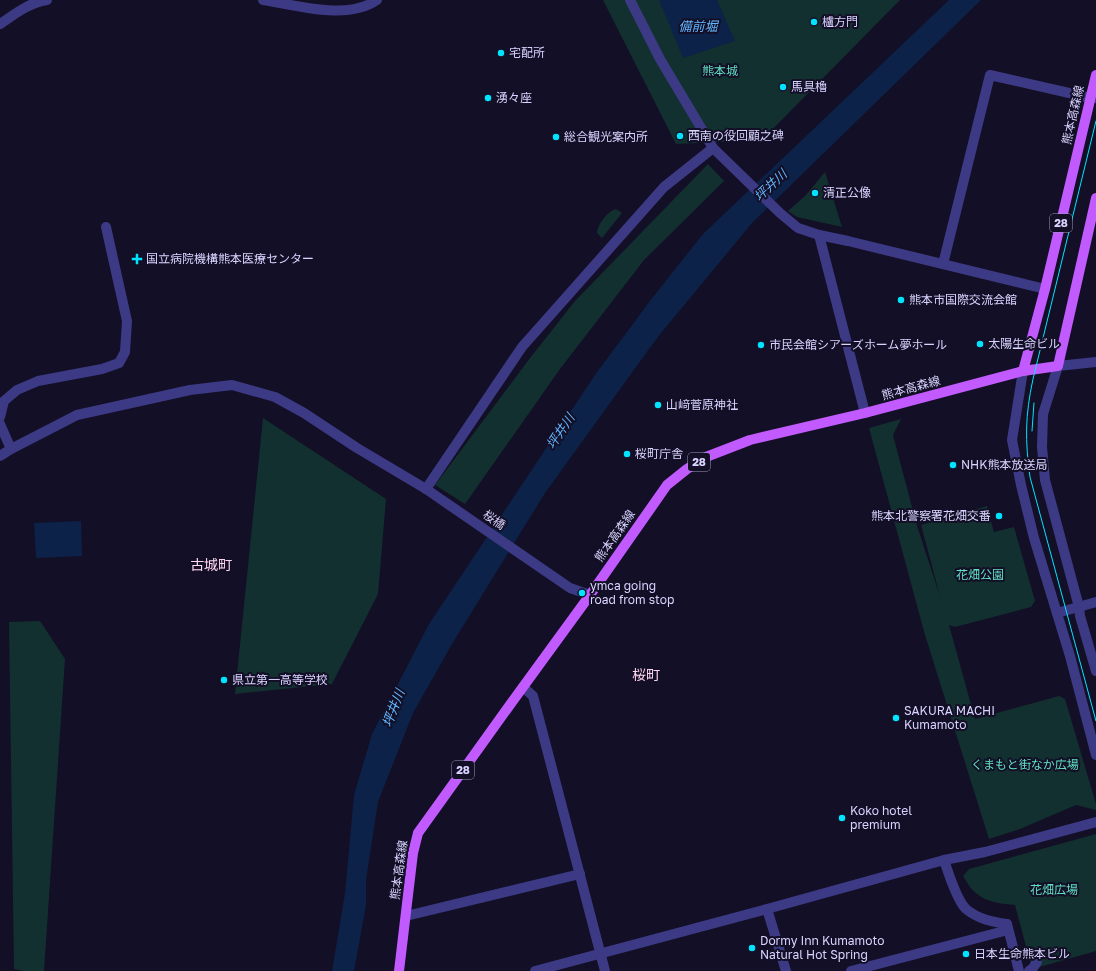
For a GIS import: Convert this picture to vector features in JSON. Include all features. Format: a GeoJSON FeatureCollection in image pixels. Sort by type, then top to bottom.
{"type":"FeatureCollection","features":[{"type":"Feature","properties":{"kind":"main road","name":"熊本高森線"},"geometry":{"type":"LineString","coordinates":[[1023,371],[1094,98],[1096,75]]}},
{"type":"Feature","properties":{"kind":"main road","name":"28"},"geometry":{"type":"LineString","coordinates":[[1058,366],[1096,198]]}},
{"type":"Feature","properties":{"kind":"main road","name":"熊本高森線"},"geometry":{"type":"LineString","coordinates":[[399,971],[413,853],[418,833],[590,595],[667,485],[687,469],[706,457],[750,440],[865,413],[1023,371],[1058,366]]}},
{"type":"Feature","properties":{"kind":"street"},"geometry":{"type":"LineString","coordinates":[[0,24],[24,7],[39,1],[47,0]]}},
{"type":"Feature","properties":{"kind":"street"},"geometry":{"type":"LineString","coordinates":[[263,0],[334,11],[354,9],[377,0]]}},
{"type":"Feature","properties":{"kind":"street"},"geometry":{"type":"LineString","coordinates":[[630,0],[660,59],[713,148],[780,213],[798,228],[819,235],[1045,289]]}},
{"type":"Feature","properties":{"kind":"street"},"geometry":{"type":"LineString","coordinates":[[943,264],[990,75],[1094,98]]}},
{"type":"Feature","properties":{"kind":"street"},"geometry":{"type":"LineString","coordinates":[[426,489],[522,347],[664,187],[713,148]]}},
{"type":"Feature","properties":{"kind":"street"},"geometry":{"type":"LineString","coordinates":[[0,417],[4,401],[17,390],[38,381],[102,369],[119,363],[125,352],[127,321],[106,226]]}},
{"type":"Feature","properties":{"kind":"street"},"geometry":{"type":"LineString","coordinates":[[819,235],[865,413]]}},
{"type":"Feature","properties":{"kind":"street"},"geometry":{"type":"LineString","coordinates":[[1096,362],[1058,366],[1043,414],[1042,447],[1045,480],[1079,606],[1080,616],[1096,671]]}},
{"type":"Feature","properties":{"kind":"street"},"geometry":{"type":"LineString","coordinates":[[1023,371],[1012,440],[1028,516],[1070,656],[1096,755]]}},
{"type":"Feature","properties":{"kind":"street","name":"桜橋"},"geometry":{"type":"LineString","coordinates":[[0,456],[77,415],[190,390],[232,385],[276,397],[304,413],[357,448],[426,489],[570,588],[590,595]]}},
{"type":"Feature","properties":{"kind":"street"},"geometry":{"type":"LineString","coordinates":[[0,424],[11,449]]}},
{"type":"Feature","properties":{"kind":"street"},"geometry":{"type":"LineString","coordinates":[[1057,612],[1096,602]]}},
{"type":"Feature","properties":{"kind":"street"},"geometry":{"type":"LineString","coordinates":[[523,687],[534,696],[605,971]]}},
{"type":"Feature","properties":{"kind":"street"},"geometry":{"type":"LineString","coordinates":[[535,971],[944,860],[985,852],[1096,822]]}},
{"type":"Feature","properties":{"kind":"street"},"geometry":{"type":"LineString","coordinates":[[944,860],[956,892],[965,908],[991,922],[1008,927]]}},
{"type":"Feature","properties":{"kind":"street"},"geometry":{"type":"LineString","coordinates":[[406,916],[580,874]]}},
{"type":"Feature","properties":{"kind":"street"},"geometry":{"type":"LineString","coordinates":[[767,909],[786,971]]}},
{"type":"Feature","properties":{"kind":"street"},"geometry":{"type":"LineString","coordinates":[[851,971],[1008,927]]}},
{"type":"Feature","properties":{"kind":"street"},"geometry":{"type":"LineString","coordinates":[[1008,927],[1019,971]]}},
{"type":"Feature","properties":{"kind":"street"},"geometry":{"type":"LineString","coordinates":[[1029,971],[1037,962]]}},
{"type":"Feature","properties":{"kind":"green space","name":"熊本城"},"geometry":{"type":"Polygon","coordinates":[[[603,0],[900,0],[762,140],[676,144],[603,0]]]}},
{"type":"Feature","properties":{"kind":"green space"},"geometry":{"type":"Polygon","coordinates":[[[708,164],[724,181],[644,260],[560,369],[465,504],[435,485],[530,358],[575,301],[708,164]]]}},
{"type":"Feature","properties":{"kind":"green space"},"geometry":{"type":"Polygon","coordinates":[[[825,172],[842,227],[797,217],[788,211],[806,195],[825,172]]]}},
{"type":"Feature","properties":{"kind":"green space"},"geometry":{"type":"Polygon","coordinates":[[[616,209],[622,213],[602,238],[597,233],[597,230],[606,215],[616,209]]]}},
{"type":"Feature","properties":{"kind":"green space"},"geometry":{"type":"Polygon","coordinates":[[[263,418],[386,499],[378,594],[332,684],[235,694],[263,418]]]}},
{"type":"Feature","properties":{"kind":"green space"},"geometry":{"type":"Polygon","coordinates":[[[901,419],[893,435],[917,526],[940,596],[921,525],[987,506],[994,532],[1014,527],[1035,601],[1031,607],[955,627],[949,625],[975,719],[1059,696],[1065,699],[1096,804],[1096,810],[1076,805],[1020,829],[989,839],[925,635],[869,428],[901,419]]]}},
{"type":"Feature","properties":{"kind":"green space"},"geometry":{"type":"Polygon","coordinates":[[[40,621],[65,659],[44,971],[24,971],[14,969],[9,622],[40,621]]]}},
{"type":"Feature","properties":{"kind":"green space","name":"花畑広場"},"geometry":{"type":"Polygon","coordinates":[[[1096,834],[1096,951],[1036,968],[1031,965],[1015,905],[995,902],[981,897],[969,886],[963,876],[969,869],[1096,834]]]}},
{"type":"Feature","properties":{"kind":"water","name":"備前堀"},"geometry":{"type":"Polygon","coordinates":[[[659,0],[717,0],[735,41],[683,58],[659,0]]]}},
{"type":"Feature","properties":{"kind":"water","name":"坪井川"},"geometry":{"type":"Polygon","coordinates":[[[949,0],[981,0],[752,223],[657,338],[545,493],[452,644],[413,713],[378,802],[366,880],[366,905],[354,971],[332,971],[345,893],[354,795],[372,734],[429,624],[597,372],[653,297],[703,234],[949,0]]]}},
{"type":"Feature","properties":{"kind":"water"},"geometry":{"type":"Polygon","coordinates":[[[81,521],[82,556],[36,558],[34,523],[81,521]]]}},
{"type":"Feature","properties":{"kind":"tram line"},"geometry":{"type":"LineString","coordinates":[[1096,121],[1033,379],[1027,417],[1027,451],[1030,477],[1096,721]]}},
{"type":"Feature","properties":{"kind":"tram line"},"geometry":{"type":"LineString","coordinates":[[1032,431],[1034,403]]}},
{"type":"Feature","properties":{"kind":"place","name":"櫨方門"},"geometry":{"type":"Point","coordinates":[814,22]}},
{"type":"Feature","properties":{"kind":"place","name":"宅配所"},"geometry":{"type":"Point","coordinates":[501,53]}},
{"type":"Feature","properties":{"kind":"place","name":"馬具櫓"},"geometry":{"type":"Point","coordinates":[783,87]}},
{"type":"Feature","properties":{"kind":"place","name":"湧々座"},"geometry":{"type":"Point","coordinates":[488,98]}},
{"type":"Feature","properties":{"kind":"place","name":"西南の役回顧之碑"},"geometry":{"type":"Point","coordinates":[680,136]}},
{"type":"Feature","properties":{"kind":"place","name":"総合観光案内所"},"geometry":{"type":"Point","coordinates":[556,137]}},
{"type":"Feature","properties":{"kind":"place","name":"清正公像"},"geometry":{"type":"Point","coordinates":[815,193]}},
{"type":"Feature","properties":{"kind":"place","name":"国立病院機構熊本医療センター"},"geometry":{"type":"Point","coordinates":[137,259]}},
{"type":"Feature","properties":{"kind":"place","name":"熊本市国際交流会館"},"geometry":{"type":"Point","coordinates":[901,300]}},
{"type":"Feature","properties":{"kind":"place","name":"太陽生命ビル"},"geometry":{"type":"Point","coordinates":[980,344]}},
{"type":"Feature","properties":{"kind":"place","name":"市民会館シアーズホーム夢ホール"},"geometry":{"type":"Point","coordinates":[761,345]}},
{"type":"Feature","properties":{"kind":"place","name":"山﨑菅原神社"},"geometry":{"type":"Point","coordinates":[658,405]}},
{"type":"Feature","properties":{"kind":"place","name":"桜町庁舎"},"geometry":{"type":"Point","coordinates":[627,454]}},
{"type":"Feature","properties":{"kind":"place","name":"NHK熊本放送局"},"geometry":{"type":"Point","coordinates":[953,465]}},
{"type":"Feature","properties":{"kind":"place","name":"熊本北警察署花畑交番"},"geometry":{"type":"Point","coordinates":[999,516]}},
{"type":"Feature","properties":{"kind":"place","name":"ymca going road from stop"},"geometry":{"type":"Point","coordinates":[582,593]}},
{"type":"Feature","properties":{"kind":"place","name":"県立第一高等学校"},"geometry":{"type":"Point","coordinates":[224,680]}},
{"type":"Feature","properties":{"kind":"place","name":"SAKURA MACHI Kumamoto"},"geometry":{"type":"Point","coordinates":[896,718]}},
{"type":"Feature","properties":{"kind":"place","name":"Koko hotel premium"},"geometry":{"type":"Point","coordinates":[842,818]}},
{"type":"Feature","properties":{"kind":"place","name":"Dormy Inn Kumamoto Natural Hot Spring"},"geometry":{"type":"Point","coordinates":[752,948]}},
{"type":"Feature","properties":{"kind":"place","name":"日本生命熊本ビル"},"geometry":{"type":"Point","coordinates":[966,954]}},
{"type":"Feature","properties":{"kind":"district","name":"古城町"},"geometry":{"type":"Point","coordinates":[211,565]}},
{"type":"Feature","properties":{"kind":"district","name":"桜町"},"geometry":{"type":"Point","coordinates":[646,675]}},
{"type":"Feature","properties":{"kind":"park label","name":"花畑公園"},"geometry":{"type":"Point","coordinates":[980,575]}},
{"type":"Feature","properties":{"kind":"park label","name":"くまもと街なか広場"},"geometry":{"type":"Point","coordinates":[1025,765]}}]}
